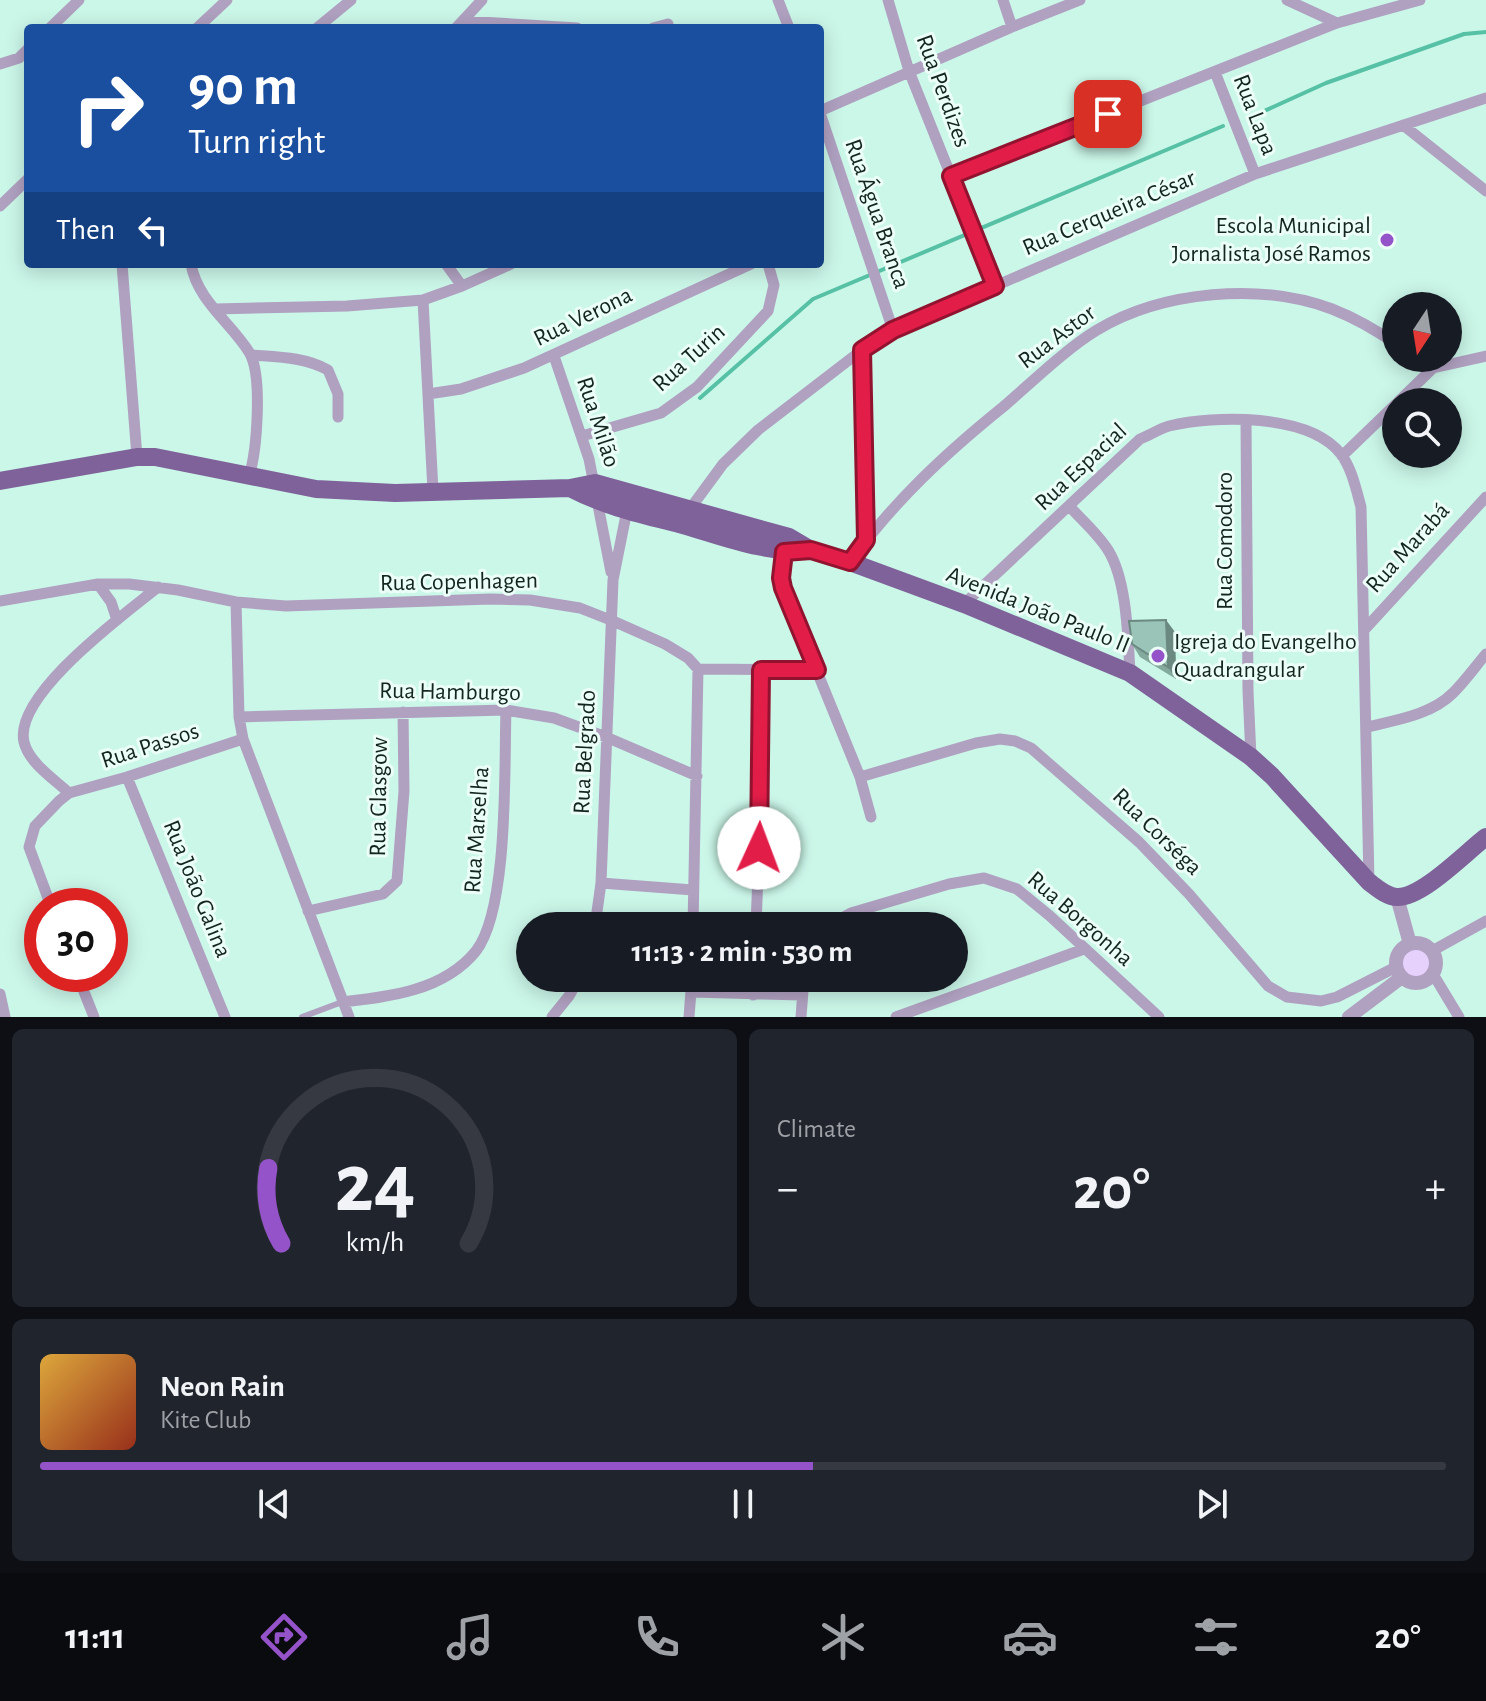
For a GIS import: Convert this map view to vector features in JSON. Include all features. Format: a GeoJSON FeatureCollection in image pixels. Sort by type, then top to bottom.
{"type":"FeatureCollection","features":[{"type":"Feature","properties":{"kind":"main road","name":"Avenida João Paulo II"},"geometry":{"type":"LineString","coordinates":[[0,481],[137,457],[174,459],[316,489],[395,493],[570,488],[811,550],[964,604],[1130,673],[1251,757],[1369,882],[1384,893],[1397,897]]}},
{"type":"Feature","properties":{"kind":"main road"},"geometry":{"type":"LineString","coordinates":[[1397,897],[1413,893],[1427,884],[1486,837]]}},
{"type":"Feature","properties":{"kind":"street"},"geometry":{"type":"LineString","coordinates":[[54,24],[79,0]]}},
{"type":"Feature","properties":{"kind":"street"},"geometry":{"type":"LineString","coordinates":[[201,24],[227,0]]}},
{"type":"Feature","properties":{"kind":"street"},"geometry":{"type":"LineString","coordinates":[[322,24],[351,0]]}},
{"type":"Feature","properties":{"kind":"street"},"geometry":{"type":"LineString","coordinates":[[461,24],[482,0]]}},
{"type":"Feature","properties":{"kind":"street"},"geometry":{"type":"LineString","coordinates":[[778,0],[787,24]]}},
{"type":"Feature","properties":{"kind":"street","name":"Rua Perdizes"},"geometry":{"type":"LineString","coordinates":[[888,0],[909,71],[995,286]]}},
{"type":"Feature","properties":{"kind":"street"},"geometry":{"type":"LineString","coordinates":[[1003,0],[1012,27]]}},
{"type":"Feature","properties":{"kind":"street"},"geometry":{"type":"LineString","coordinates":[[1009,13],[1016,0]]}},
{"type":"Feature","properties":{"kind":"street"},"geometry":{"type":"LineString","coordinates":[[824,110],[1080,0]]}},
{"type":"Feature","properties":{"kind":"street"},"geometry":{"type":"LineString","coordinates":[[1287,0],[1337,23]]}},
{"type":"Feature","properties":{"kind":"street"},"geometry":{"type":"LineString","coordinates":[[951,176],[1337,23],[1420,0]]}},
{"type":"Feature","properties":{"kind":"street"},"geometry":{"type":"LineString","coordinates":[[0,64],[13,61],[24,52]]}},
{"type":"Feature","properties":{"kind":"street","name":"Rua Lapa"},"geometry":{"type":"LineString","coordinates":[[1215,72],[1255,174]]}},
{"type":"Feature","properties":{"kind":"street","name":"Rua Cerqueira César"},"geometry":{"type":"LineString","coordinates":[[686,516],[723,464],[758,430],[893,330],[1255,174],[1486,98]]}},
{"type":"Feature","properties":{"kind":"street","name":"Rua Água Branca"},"geometry":{"type":"LineString","coordinates":[[824,124],[893,330]]}},
{"type":"Feature","properties":{"kind":"street"},"geometry":{"type":"LineString","coordinates":[[1403,125],[1486,191]]}},
{"type":"Feature","properties":{"kind":"street"},"geometry":{"type":"LineString","coordinates":[[0,206],[24,183]]}},
{"type":"Feature","properties":{"kind":"street"},"geometry":{"type":"LineString","coordinates":[[122,268],[137,457]]}},
{"type":"Feature","properties":{"kind":"street"},"geometry":{"type":"LineString","coordinates":[[192,268],[200,290],[252,355],[258,427],[249,476]]}},
{"type":"Feature","properties":{"kind":"street"},"geometry":{"type":"LineString","coordinates":[[449,268],[462,286]]}},
{"type":"Feature","properties":{"kind":"street"},"geometry":{"type":"LineString","coordinates":[[215,309],[347,306],[423,300],[502,268]]}},
{"type":"Feature","properties":{"kind":"street","name":"Rua Verona"},"geometry":{"type":"LineString","coordinates":[[428,394],[491,380],[554,356],[742,268]]}},
{"type":"Feature","properties":{"kind":"street","name":"Rua Turin"},"geometry":{"type":"LineString","coordinates":[[582,436],[661,413],[697,387],[768,311],[774,285],[769,268]]}},
{"type":"Feature","properties":{"kind":"street","name":"Rua Astor"},"geometry":{"type":"LineString","coordinates":[[850,562],[906,492],[961,441],[1094,331],[1125,315],[1199,295],[1233,294],[1280,298],[1330,308],[1382,335]]}},
{"type":"Feature","properties":{"kind":"street"},"geometry":{"type":"LineString","coordinates":[[423,300],[433,491]]}},
{"type":"Feature","properties":{"kind":"street"},"geometry":{"type":"LineString","coordinates":[[862,350],[866,540]]}},
{"type":"Feature","properties":{"kind":"street"},"geometry":{"type":"LineString","coordinates":[[252,355],[295,359],[328,370],[338,394],[338,417]]}},
{"type":"Feature","properties":{"kind":"street","name":"Rua Milão"},"geometry":{"type":"LineString","coordinates":[[554,356],[582,436],[596,493]]}},
{"type":"Feature","properties":{"kind":"street"},"geometry":{"type":"LineString","coordinates":[[1462,361],[1486,356]]}},
{"type":"Feature","properties":{"kind":"street"},"geometry":{"type":"LineString","coordinates":[[1412,388],[1429,372]]}},
{"type":"Feature","properties":{"kind":"street"},"geometry":{"type":"LineString","coordinates":[[1369,882],[1361,507],[1342,456],[1382,417]]}},
{"type":"Feature","properties":{"kind":"street","name":"Rua Espacial"},"geometry":{"type":"LineString","coordinates":[[964,604],[1140,439],[1166,427],[1203,420],[1280,423],[1308,431],[1330,444],[1342,456]]}},
{"type":"Feature","properties":{"kind":"street","name":"Rua Comodoro"},"geometry":{"type":"LineString","coordinates":[[1246,421],[1251,757]]}},
{"type":"Feature","properties":{"kind":"street","name":"Rua Belgrado"},"geometry":{"type":"LineString","coordinates":[[596,493],[613,580]]}},
{"type":"Feature","properties":{"kind":"street","name":"Rua Marabá"},"geometry":{"type":"LineString","coordinates":[[1365,629],[1486,497]]}},
{"type":"Feature","properties":{"kind":"street","name":"Rua Belgrado"},"geometry":{"type":"LineString","coordinates":[[597,912],[601,883],[613,580],[628,502]]}},
{"type":"Feature","properties":{"kind":"street"},"geometry":{"type":"LineString","coordinates":[[1070,507],[1111,556],[1126,621],[1130,673]]}},
{"type":"Feature","properties":{"kind":"street"},"geometry":{"type":"LineString","coordinates":[[787,545],[781,578],[783,588],[860,777],[871,817]]}},
{"type":"Feature","properties":{"kind":"street"},"geometry":{"type":"LineString","coordinates":[[98,584],[111,602],[117,620]]}},
{"type":"Feature","properties":{"kind":"street","name":"Rua Copenhagen"},"geometry":{"type":"LineString","coordinates":[[0,601],[98,584],[158,587],[236,602],[301,606],[530,600],[580,608],[613,621],[665,644],[688,658],[698,669]]}},
{"type":"Feature","properties":{"kind":"street"},"geometry":{"type":"LineString","coordinates":[[43,888],[30,856],[29,838],[35,826],[69,793],[27,751],[23,734],[26,721],[34,705],[71,661],[158,587]]}},
{"type":"Feature","properties":{"kind":"street"},"geometry":{"type":"LineString","coordinates":[[236,602],[239,717],[243,739],[349,1017]]}},
{"type":"Feature","properties":{"kind":"street"},"geometry":{"type":"LineString","coordinates":[[1367,727],[1420,713],[1440,704],[1486,654]]}},
{"type":"Feature","properties":{"kind":"street"},"geometry":{"type":"LineString","coordinates":[[693,912],[698,669],[817,670]]}},
{"type":"Feature","properties":{"kind":"street"},"geometry":{"type":"LineString","coordinates":[[757,912],[761,670]]}},
{"type":"Feature","properties":{"kind":"street","name":"Rua Hamburgo"},"geometry":{"type":"LineString","coordinates":[[239,717],[506,710],[554,718],[697,776]]}},
{"type":"Feature","properties":{"kind":"street","name":"Rua Marselha"},"geometry":{"type":"LineString","coordinates":[[342,1002],[388,997],[432,984],[460,966],[476,951],[488,928],[496,900],[502,832],[506,710]]}},
{"type":"Feature","properties":{"kind":"street","name":"Rua Glasgow"},"geometry":{"type":"LineString","coordinates":[[308,911],[383,894],[397,881],[404,791],[403,712]]}},
{"type":"Feature","properties":{"kind":"street","name":"Rua Passos"},"geometry":{"type":"LineString","coordinates":[[69,793],[243,739]]}},
{"type":"Feature","properties":{"kind":"street","name":"Rua Corséga"},"geometry":{"type":"LineString","coordinates":[[860,777],[976,743],[1000,739],[1015,741],[1031,748],[1139,842],[1189,894],[1268,986],[1287,997],[1321,1001],[1399,972]]}},
{"type":"Feature","properties":{"kind":"street","name":"Rua João Galina"},"geometry":{"type":"LineString","coordinates":[[127,777],[225,1017]]}},
{"type":"Feature","properties":{"kind":"street","name":"Rua Borgonha"},"geometry":{"type":"LineString","coordinates":[[854,912],[949,884],[984,878],[1017,889],[1159,1017]]}},
{"type":"Feature","properties":{"kind":"street"},"geometry":{"type":"LineString","coordinates":[[601,883],[693,890]]}},
{"type":"Feature","properties":{"kind":"street"},"geometry":{"type":"LineString","coordinates":[[1397,897],[1410,944]]}},
{"type":"Feature","properties":{"kind":"street"},"geometry":{"type":"LineString","coordinates":[[1432,951],[1486,921]]}},
{"type":"Feature","properties":{"kind":"street"},"geometry":{"type":"LineString","coordinates":[[1410,944],[1422,944],[1432,951],[1436,963],[1433,974],[1418,983],[1399,972],[1397,955],[1410,944]]}},
{"type":"Feature","properties":{"kind":"street"},"geometry":{"type":"LineString","coordinates":[[896,1017],[1084,949]]}},
{"type":"Feature","properties":{"kind":"street"},"geometry":{"type":"LineString","coordinates":[[1349,1017],[1399,972]]}},
{"type":"Feature","properties":{"kind":"street"},"geometry":{"type":"LineString","coordinates":[[1433,974],[1459,1017]]}},
{"type":"Feature","properties":{"kind":"street"},"geometry":{"type":"LineString","coordinates":[[84,992],[94,1017]]}},
{"type":"Feature","properties":{"kind":"street"},"geometry":{"type":"LineString","coordinates":[[552,1017],[571,992]]}},
{"type":"Feature","properties":{"kind":"street"},"geometry":{"type":"LineString","coordinates":[[689,1017],[692,992],[802,995]]}},
{"type":"Feature","properties":{"kind":"street"},"geometry":{"type":"LineString","coordinates":[[801,1017],[802,992]]}},
{"type":"Feature","properties":{"kind":"street"},"geometry":{"type":"LineString","coordinates":[[0,994],[5,1017]]}},
{"type":"Feature","properties":{"kind":"street"},"geometry":{"type":"LineString","coordinates":[[568,1017],[569,996]]}},
{"type":"Feature","properties":{"kind":"lane","name":"Rua Marselha"},"geometry":{"type":"LineString","coordinates":[[302,1017],[342,1002]]}},
{"type":"Feature","properties":{"kind":"shaded area"},"geometry":{"type":"Polygon","coordinates":[[[1416,943],[1430,949],[1436,963],[1430,977],[1416,983],[1402,977],[1396,963],[1402,949],[1416,943]]]}},
{"type":"Feature","properties":{"kind":"building"},"geometry":{"type":"Polygon","coordinates":[[[1166,620],[1168,667],[1132,644],[1129,621],[1166,620]]]}},
{"type":"Feature","properties":{"kind":"waterway"},"geometry":{"type":"LineString","coordinates":[[1251,117],[1326,83],[1464,34],[1486,32]]}},
{"type":"Feature","properties":{"kind":"waterway"},"geometry":{"type":"LineString","coordinates":[[700,398],[813,299],[1223,126]]}},
{"type":"Feature","properties":{"kind":"place","name":"Escola Municipal Jornalista José Ramos"},"geometry":{"type":"Point","coordinates":[1387,240]}},
{"type":"Feature","properties":{"kind":"place","name":"Igreja do Evangelho Quadrangular"},"geometry":{"type":"Point","coordinates":[1158,656]}},
{"type":"Feature","properties":{"kind":"route"},"geometry":{"type":"LineString","coordinates":[[759,848],[761,670],[817,670],[783,588],[784,552],[811,550],[850,562],[866,540],[862,350],[893,330],[995,286],[951,176],[1108,114]]}}]}
